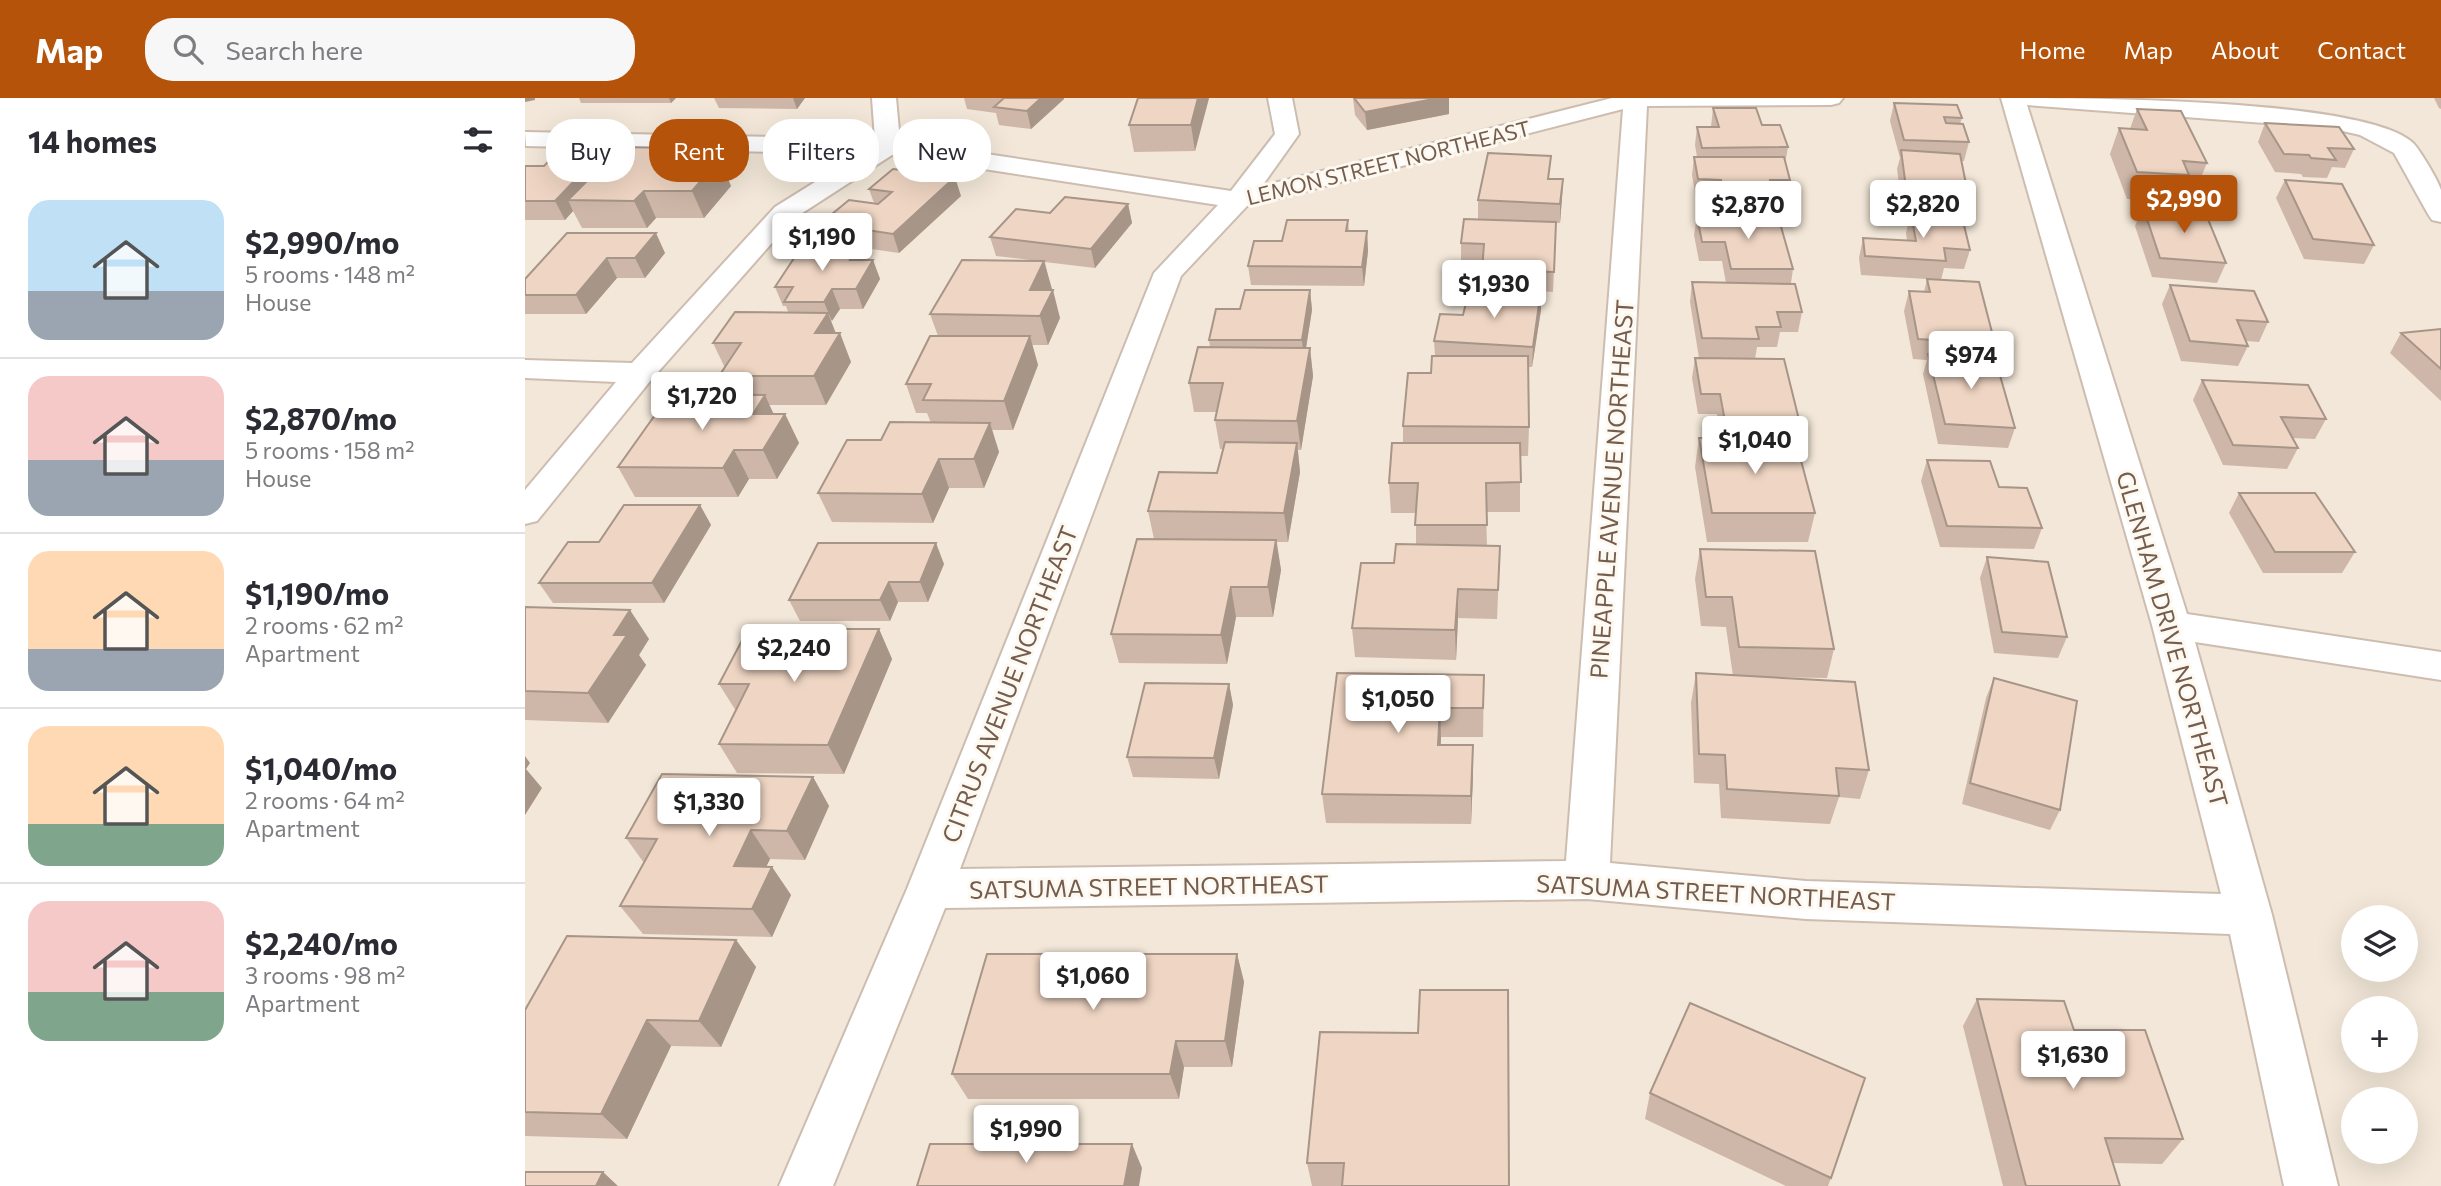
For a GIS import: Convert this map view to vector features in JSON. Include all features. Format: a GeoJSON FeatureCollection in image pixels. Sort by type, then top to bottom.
{"type":"FeatureCollection","features":[{"type":"Feature","properties":{"kind":"street"},"geometry":{"type":"LineString","coordinates":[[525,513],[640,373],[784,213],[888,147],[884,98]]}},
{"type":"Feature","properties":{"kind":"street","name":"CITRUS AVENUE NORTHEAST"},"geometry":{"type":"LineString","coordinates":[[806,1186],[930,889],[1168,273],[1238,200],[1287,134],[1280,98]]}},
{"type":"Feature","properties":{"kind":"street","name":"LEMON STREET NORTHEAST"},"geometry":{"type":"LineString","coordinates":[[526,139],[888,147],[1238,200],[1636,98],[1831,98]]}},
{"type":"Feature","properties":{"kind":"street","name":"PINEAPPLE AVENUE NORTHEAST"},"geometry":{"type":"LineString","coordinates":[[1587,880],[1636,98]]}},
{"type":"Feature","properties":{"kind":"street","name":"GLENHAM DRIVE NORTHEAST"},"geometry":{"type":"LineString","coordinates":[[2013,98],[2171,625],[2249,915],[2311,1186]]}},
{"type":"Feature","properties":{"kind":"street"},"geometry":{"type":"LineString","coordinates":[[2024,98],[2330,121],[2368,129],[2404,148],[2441,214]]}},
{"type":"Feature","properties":{"kind":"street"},"geometry":{"type":"LineString","coordinates":[[525,369],[640,373]]}},
{"type":"Feature","properties":{"kind":"street"},"geometry":{"type":"LineString","coordinates":[[2171,625],[2441,666]]}},
{"type":"Feature","properties":{"kind":"street","name":"SATSUMA STREET NORTHEAST"},"geometry":{"type":"LineString","coordinates":[[930,889],[1587,880],[1806,900],[2249,915]]}},
{"type":"Feature","properties":{"kind":"shaded area"},"geometry":{"type":"Polygon","coordinates":[[[525,98],[2441,98],[2441,1186],[525,1186],[525,98]]]}},
{"type":"Feature","properties":{"kind":"building"},"geometry":{"type":"Polygon","coordinates":[[[1004,98],[1041,98],[1027,111],[994,107],[1004,98]]]}},
{"type":"Feature","properties":{"kind":"building"},"geometry":{"type":"Polygon","coordinates":[[[1138,98],[1198,98],[1191,125],[1129,125],[1138,98]]]}},
{"type":"Feature","properties":{"kind":"building"},"geometry":{"type":"Polygon","coordinates":[[[1354,98],[1439,98],[1365,112],[1354,98]]]}},
{"type":"Feature","properties":{"kind":"building"},"geometry":{"type":"Polygon","coordinates":[[[1894,103],[1957,105],[1962,118],[1944,117],[1946,123],[1963,124],[1969,142],[1904,140],[1894,103]]]}},
{"type":"Feature","properties":{"kind":"building"},"geometry":{"type":"Polygon","coordinates":[[[1713,108],[1756,108],[1762,125],[1780,125],[1788,147],[1702,148],[1697,127],[1719,127],[1713,108]]]}},
{"type":"Feature","properties":{"kind":"building"},"geometry":{"type":"Polygon","coordinates":[[[2137,109],[2181,111],[2207,163],[2183,161],[2189,175],[2137,172],[2119,128],[2147,130],[2137,109]]]}},
{"type":"Feature","properties":{"kind":"building"},"geometry":{"type":"Polygon","coordinates":[[[2265,123],[2339,127],[2354,149],[2328,148],[2336,160],[2284,154],[2265,123]]]}},
{"type":"Feature","properties":{"kind":"building"},"geometry":{"type":"Polygon","coordinates":[[[635,147],[649,148],[649,182],[700,182],[692,191],[644,191],[634,201],[568,200],[586,182],[635,182],[635,147]]]}},
{"type":"Feature","properties":{"kind":"building"},"geometry":{"type":"Polygon","coordinates":[[[1901,150],[1960,154],[1969,199],[1907,195],[1901,150]]]}},
{"type":"Feature","properties":{"kind":"building"},"geometry":{"type":"Polygon","coordinates":[[[1488,153],[1551,156],[1548,179],[1563,179],[1560,204],[1478,200],[1488,153]]]}},
{"type":"Feature","properties":{"kind":"building"},"geometry":{"type":"Polygon","coordinates":[[[1694,157],[1784,157],[1790,180],[1770,180],[1776,206],[1726,206],[1721,180],[1698,179],[1694,157]]]}},
{"type":"Feature","properties":{"kind":"building"},"geometry":{"type":"Polygon","coordinates":[[[546,164],[546,182],[573,182],[555,201],[525,201],[525,166],[546,164]]]}},
{"type":"Feature","properties":{"kind":"building"},"geometry":{"type":"Polygon","coordinates":[[[893,169],[893,182],[950,182],[893,234],[821,223],[849,200],[878,204],[892,192],[869,189],[893,169]]]}},
{"type":"Feature","properties":{"kind":"building"},"geometry":{"type":"Polygon","coordinates":[[[2285,180],[2342,184],[2374,245],[2313,239],[2285,180]]]}},
{"type":"Feature","properties":{"kind":"building"},"geometry":{"type":"Polygon","coordinates":[[[1065,197],[1128,204],[1091,249],[990,237],[1016,209],[1050,213],[1065,197]]]}},
{"type":"Feature","properties":{"kind":"building"},"geometry":{"type":"Polygon","coordinates":[[[2143,207],[2205,212],[2226,263],[2160,258],[2143,207]]]}},
{"type":"Feature","properties":{"kind":"building"},"geometry":{"type":"Polygon","coordinates":[[[1911,214],[1962,217],[1970,250],[1944,248],[1946,261],[1865,256],[1863,238],[1916,241],[1911,214]]]}},
{"type":"Feature","properties":{"kind":"building"},"geometry":{"type":"Polygon","coordinates":[[[1697,216],[1778,216],[1793,269],[1731,269],[1725,242],[1702,242],[1697,216]]]}},
{"type":"Feature","properties":{"kind":"building"},"geometry":{"type":"Polygon","coordinates":[[[1464,219],[1556,222],[1554,272],[1482,270],[1484,244],[1461,243],[1464,219]]]}},
{"type":"Feature","properties":{"kind":"building"},"geometry":{"type":"Polygon","coordinates":[[[1287,220],[1348,220],[1346,231],[1367,231],[1362,267],[1248,266],[1254,241],[1282,241],[1287,220]]]}},
{"type":"Feature","properties":{"kind":"building"},"geometry":{"type":"Polygon","coordinates":[[[567,233],[656,233],[635,258],[607,258],[576,295],[525,295],[525,279],[567,233]]]}},
{"type":"Feature","properties":{"kind":"building"},"geometry":{"type":"Polygon","coordinates":[[[802,246],[858,246],[850,260],[873,260],[856,289],[832,289],[824,302],[784,302],[793,287],[775,287],[802,246]]]}},
{"type":"Feature","properties":{"kind":"building"},"geometry":{"type":"Polygon","coordinates":[[[962,260],[1044,261],[1030,290],[1053,290],[1040,316],[930,314],[962,260]]]}},
{"type":"Feature","properties":{"kind":"building"},"geometry":{"type":"Polygon","coordinates":[[[1927,279],[1979,282],[1995,344],[1918,339],[1909,291],[1930,292],[1927,279]]]}},
{"type":"Feature","properties":{"kind":"building"},"geometry":{"type":"Polygon","coordinates":[[[1692,282],[1795,284],[1802,312],[1777,312],[1781,327],[1756,327],[1759,339],[1702,338],[1692,282]]]}},
{"type":"Feature","properties":{"kind":"building"},"geometry":{"type":"Polygon","coordinates":[[[2170,285],[2254,291],[2268,322],[2237,320],[2248,346],[2190,341],[2170,285]]]}},
{"type":"Feature","properties":{"kind":"building"},"geometry":{"type":"Polygon","coordinates":[[[1490,287],[1541,290],[1533,347],[1434,341],[1440,314],[1463,315],[1467,299],[1487,300],[1490,287]]]}},
{"type":"Feature","properties":{"kind":"building"},"geometry":{"type":"Polygon","coordinates":[[[1245,290],[1310,290],[1302,340],[1209,340],[1216,309],[1240,309],[1245,290]]]}},
{"type":"Feature","properties":{"kind":"building"},"geometry":{"type":"Polygon","coordinates":[[[735,312],[828,313],[815,333],[840,333],[814,376],[719,376],[741,343],[713,343],[735,312]]]}},
{"type":"Feature","properties":{"kind":"building"},"geometry":{"type":"Polygon","coordinates":[[[2441,329],[2441,369],[2401,333],[2441,329]]]}},
{"type":"Feature","properties":{"kind":"building"},"geometry":{"type":"Polygon","coordinates":[[[930,336],[1030,336],[1004,401],[923,400],[931,384],[906,384],[930,336]]]}},
{"type":"Feature","properties":{"kind":"building"},"geometry":{"type":"Polygon","coordinates":[[[1198,347],[1310,348],[1297,421],[1215,420],[1223,383],[1189,383],[1198,347]]]}},
{"type":"Feature","properties":{"kind":"building"},"geometry":{"type":"Polygon","coordinates":[[[1928,354],[1995,358],[2015,428],[1945,424],[1928,354]]]}},
{"type":"Feature","properties":{"kind":"building"},"geometry":{"type":"Polygon","coordinates":[[[1432,356],[1528,356],[1529,427],[1403,426],[1408,373],[1431,373],[1432,356]]]}},
{"type":"Feature","properties":{"kind":"building"},"geometry":{"type":"Polygon","coordinates":[[[1695,358],[1784,359],[1801,428],[1726,427],[1720,394],[1701,394],[1695,358]]]}},
{"type":"Feature","properties":{"kind":"building"},"geometry":{"type":"Polygon","coordinates":[[[2202,380],[2308,385],[2326,419],[2281,417],[2298,448],[2233,445],[2202,380]]]}},
{"type":"Feature","properties":{"kind":"building"},"geometry":{"type":"Polygon","coordinates":[[[670,394],[765,395],[753,414],[785,414],[763,450],[734,450],[723,468],[618,467],[670,394]]]}},
{"type":"Feature","properties":{"kind":"building"},"geometry":{"type":"Polygon","coordinates":[[[890,422],[990,423],[974,459],[939,459],[922,494],[818,493],[847,440],[881,440],[890,422]]]}},
{"type":"Feature","properties":{"kind":"building"},"geometry":{"type":"Polygon","coordinates":[[[1699,438],[1795,438],[1815,513],[1712,513],[1699,438]]]}},
{"type":"Feature","properties":{"kind":"building"},"geometry":{"type":"Polygon","coordinates":[[[1225,442],[1297,443],[1284,513],[1148,511],[1159,472],[1217,473],[1225,442]]]}},
{"type":"Feature","properties":{"kind":"building"},"geometry":{"type":"Polygon","coordinates":[[[1392,443],[1520,443],[1521,482],[1486,483],[1487,525],[1415,525],[1418,483],[1389,483],[1392,443]]]}},
{"type":"Feature","properties":{"kind":"building"},"geometry":{"type":"Polygon","coordinates":[[[1927,460],[1990,461],[1999,487],[2027,488],[2042,528],[1947,526],[1927,460]]]}},
{"type":"Feature","properties":{"kind":"building"},"geometry":{"type":"Polygon","coordinates":[[[2239,493],[2315,493],[2355,552],[2275,552],[2239,493]]]}},
{"type":"Feature","properties":{"kind":"building"},"geometry":{"type":"Polygon","coordinates":[[[624,505],[700,505],[652,583],[539,583],[568,542],[599,542],[624,505]]]}},
{"type":"Feature","properties":{"kind":"building"},"geometry":{"type":"Polygon","coordinates":[[[1137,539],[1276,540],[1268,587],[1231,587],[1221,635],[1111,634],[1137,539]]]}},
{"type":"Feature","properties":{"kind":"building"},"geometry":{"type":"Polygon","coordinates":[[[818,543],[936,543],[920,582],[889,582],[880,600],[789,600],[818,543]]]}},
{"type":"Feature","properties":{"kind":"building"},"geometry":{"type":"Polygon","coordinates":[[[1396,544],[1500,546],[1498,590],[1458,589],[1455,630],[1352,628],[1361,563],[1394,563],[1396,544]]]}},
{"type":"Feature","properties":{"kind":"building"},"geometry":{"type":"Polygon","coordinates":[[[1700,549],[1815,551],[1834,649],[1739,647],[1732,597],[1706,597],[1700,549]]]}},
{"type":"Feature","properties":{"kind":"building"},"geometry":{"type":"Polygon","coordinates":[[[1987,557],[2048,562],[2067,637],[2002,632],[1987,557]]]}},
{"type":"Feature","properties":{"kind":"building"},"geometry":{"type":"Polygon","coordinates":[[[525,607],[630,610],[614,635],[627,635],[588,693],[525,691],[525,607]]]}},
{"type":"Feature","properties":{"kind":"building"},"geometry":{"type":"Polygon","coordinates":[[[748,629],[879,629],[828,745],[719,744],[749,684],[719,684],[748,629]]]}},
{"type":"Feature","properties":{"kind":"building"},"geometry":{"type":"Polygon","coordinates":[[[1337,673],[1484,675],[1483,708],[1440,708],[1438,745],[1473,745],[1471,796],[1322,794],[1337,673]]]}},
{"type":"Feature","properties":{"kind":"building"},"geometry":{"type":"Polygon","coordinates":[[[1696,673],[1855,682],[1869,770],[1836,768],[1839,796],[1727,789],[1725,755],[1699,754],[1696,673]]]}},
{"type":"Feature","properties":{"kind":"building"},"geometry":{"type":"Polygon","coordinates":[[[1994,678],[2077,701],[2060,810],[1970,783],[1994,678]]]}},
{"type":"Feature","properties":{"kind":"building"},"geometry":{"type":"Polygon","coordinates":[[[1145,683],[1229,684],[1214,758],[1127,757],[1145,683]]]}},
{"type":"Feature","properties":{"kind":"building"},"geometry":{"type":"Polygon","coordinates":[[[662,774],[813,777],[787,831],[751,830],[734,866],[772,867],[752,909],[620,906],[657,839],[626,838],[662,774]]]}},
{"type":"Feature","properties":{"kind":"building"},"geometry":{"type":"Polygon","coordinates":[[[567,936],[736,940],[699,1021],[647,1020],[601,1114],[525,1112],[525,1010],[567,936]]]}},
{"type":"Feature","properties":{"kind":"building"},"geometry":{"type":"Polygon","coordinates":[[[987,954],[1237,954],[1225,1041],[1176,1041],[1170,1074],[952,1074],[987,954]]]}},
{"type":"Feature","properties":{"kind":"building"},"geometry":{"type":"Polygon","coordinates":[[[1420,990],[1508,990],[1509,1186],[1342,1186],[1344,1163],[1307,1163],[1320,1032],[1418,1033],[1420,990]]]}},
{"type":"Feature","properties":{"kind":"building"},"geometry":{"type":"Polygon","coordinates":[[[1977,999],[2064,1001],[2074,1030],[2145,1030],[2183,1139],[2105,1138],[2120,1186],[2026,1186],[1977,999]]]}},
{"type":"Feature","properties":{"kind":"building"},"geometry":{"type":"Polygon","coordinates":[[[1690,1003],[1865,1078],[1831,1178],[1650,1093],[1690,1003]]]}},
{"type":"Feature","properties":{"kind":"building"},"geometry":{"type":"Polygon","coordinates":[[[930,1144],[1132,1144],[1124,1186],[917,1186],[930,1144]]]}},
{"type":"Feature","properties":{"kind":"building"},"geometry":{"type":"Polygon","coordinates":[[[525,1172],[603,1172],[596,1186],[525,1186],[525,1172]]]}}]}
